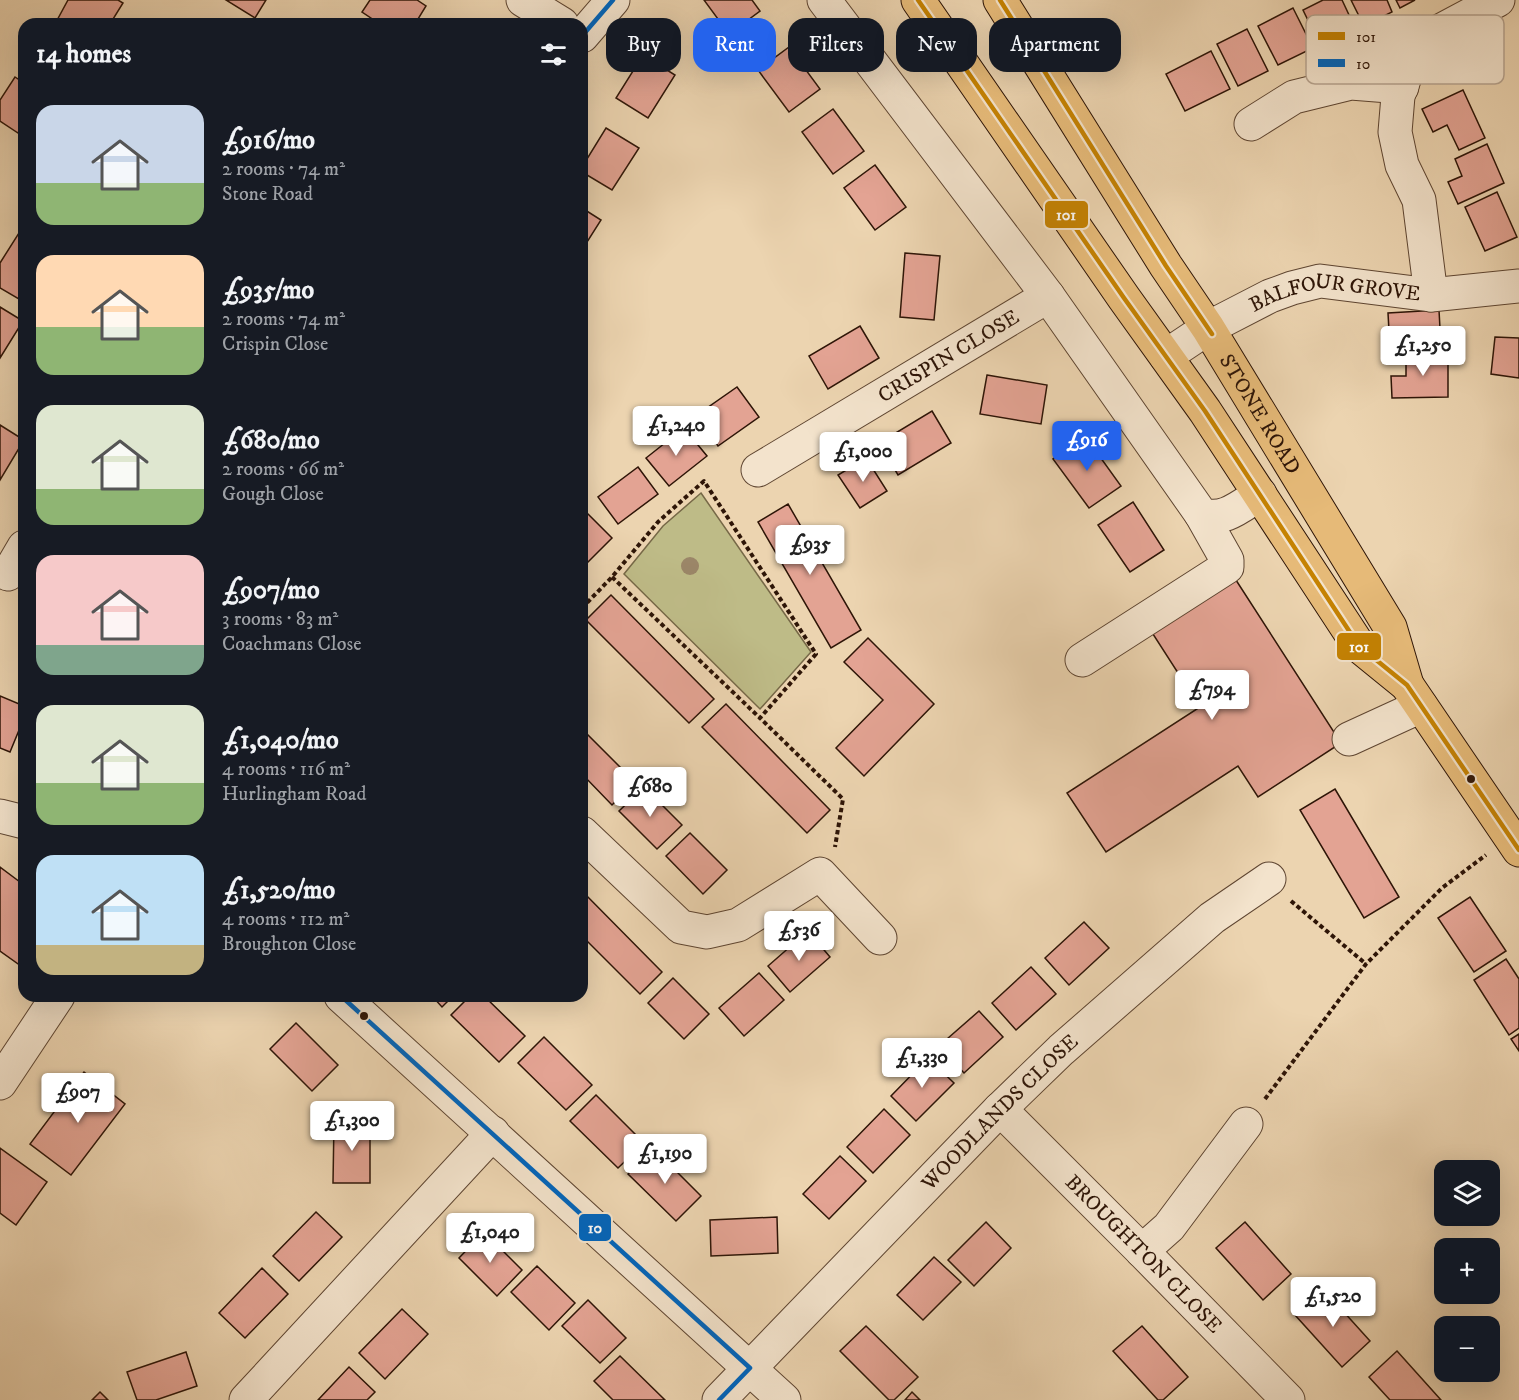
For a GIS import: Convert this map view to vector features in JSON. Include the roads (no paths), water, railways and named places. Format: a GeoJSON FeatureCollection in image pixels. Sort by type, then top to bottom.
{"type":"FeatureCollection","features":[{"type":"Feature","properties":{"kind":"highway","name":"STONE ROAD"},"geometry":{"type":"LineString","coordinates":[[918,0],[1124,298],[1167,356],[1359,646],[1414,696],[1515,843]]}},
{"type":"Feature","properties":{"kind":"highway","name":"STONE ROAD"},"geometry":{"type":"LineString","coordinates":[[1000,0],[1166,267],[1208,328],[1390,627],[1414,696]]}},
{"type":"Feature","properties":{"kind":"street"},"geometry":{"type":"LineString","coordinates":[[523,0],[552,18]]}},
{"type":"Feature","properties":{"kind":"street"},"geometry":{"type":"LineString","coordinates":[[588,29],[613,0]]}},
{"type":"Feature","properties":{"kind":"street"},"geometry":{"type":"LineString","coordinates":[[824,0],[1048,296],[1201,514],[1227,560],[1227,567],[1082,660]]}},
{"type":"Feature","properties":{"kind":"street"},"geometry":{"type":"LineString","coordinates":[[1470,15],[1498,0]]}},
{"type":"Feature","properties":{"kind":"street"},"geometry":{"type":"LineString","coordinates":[[1251,124],[1294,97],[1347,84]]}},
{"type":"Feature","properties":{"kind":"street"},"geometry":{"type":"LineString","coordinates":[[1364,84],[1402,87]]}},
{"type":"Feature","properties":{"kind":"street"},"geometry":{"type":"LineString","coordinates":[[1403,84],[1398,96],[1395,132],[1401,165],[1419,200],[1431,295]]}},
{"type":"Feature","properties":{"kind":"street","name":"BALFOUR GROVE"},"geometry":{"type":"LineString","coordinates":[[1167,356],[1208,328],[1269,296],[1320,281],[1431,295],[1519,286]]}},
{"type":"Feature","properties":{"kind":"street","name":"CRISPIN CLOSE"},"geometry":{"type":"LineString","coordinates":[[758,470],[1048,296]]}},
{"type":"Feature","properties":{"kind":"street"},"geometry":{"type":"LineString","coordinates":[[1201,514],[1221,517],[1260,494]]}},
{"type":"Feature","properties":{"kind":"street"},"geometry":{"type":"LineString","coordinates":[[1349,739],[1414,696]]}},
{"type":"Feature","properties":{"kind":"street"},"geometry":{"type":"LineString","coordinates":[[0,816],[18,820]]}},
{"type":"Feature","properties":{"kind":"street"},"geometry":{"type":"LineString","coordinates":[[588,839],[681,927],[707,932],[738,925],[820,874],[880,938]]}},
{"type":"Feature","properties":{"kind":"street","name":"WOODLANDS CLOSE"},"geometry":{"type":"LineString","coordinates":[[719,1400],[1000,1109],[1061,1050],[1203,926],[1269,879]]}},
{"type":"Feature","properties":{"kind":"street"},"geometry":{"type":"LineString","coordinates":[[0,1083],[54,1002]]}},
{"type":"Feature","properties":{"kind":"street"},"geometry":{"type":"LineString","coordinates":[[348,1002],[784,1400]]}},
{"type":"Feature","properties":{"kind":"street","name":"BROUGHTON CLOSE"},"geometry":{"type":"LineString","coordinates":[[1000,1109],[1288,1400]]}},
{"type":"Feature","properties":{"kind":"street"},"geometry":{"type":"LineString","coordinates":[[1142,1251],[1169,1227],[1246,1124]]}},
{"type":"Feature","properties":{"kind":"street"},"geometry":{"type":"LineString","coordinates":[[246,1400],[493,1133]]}}]}
